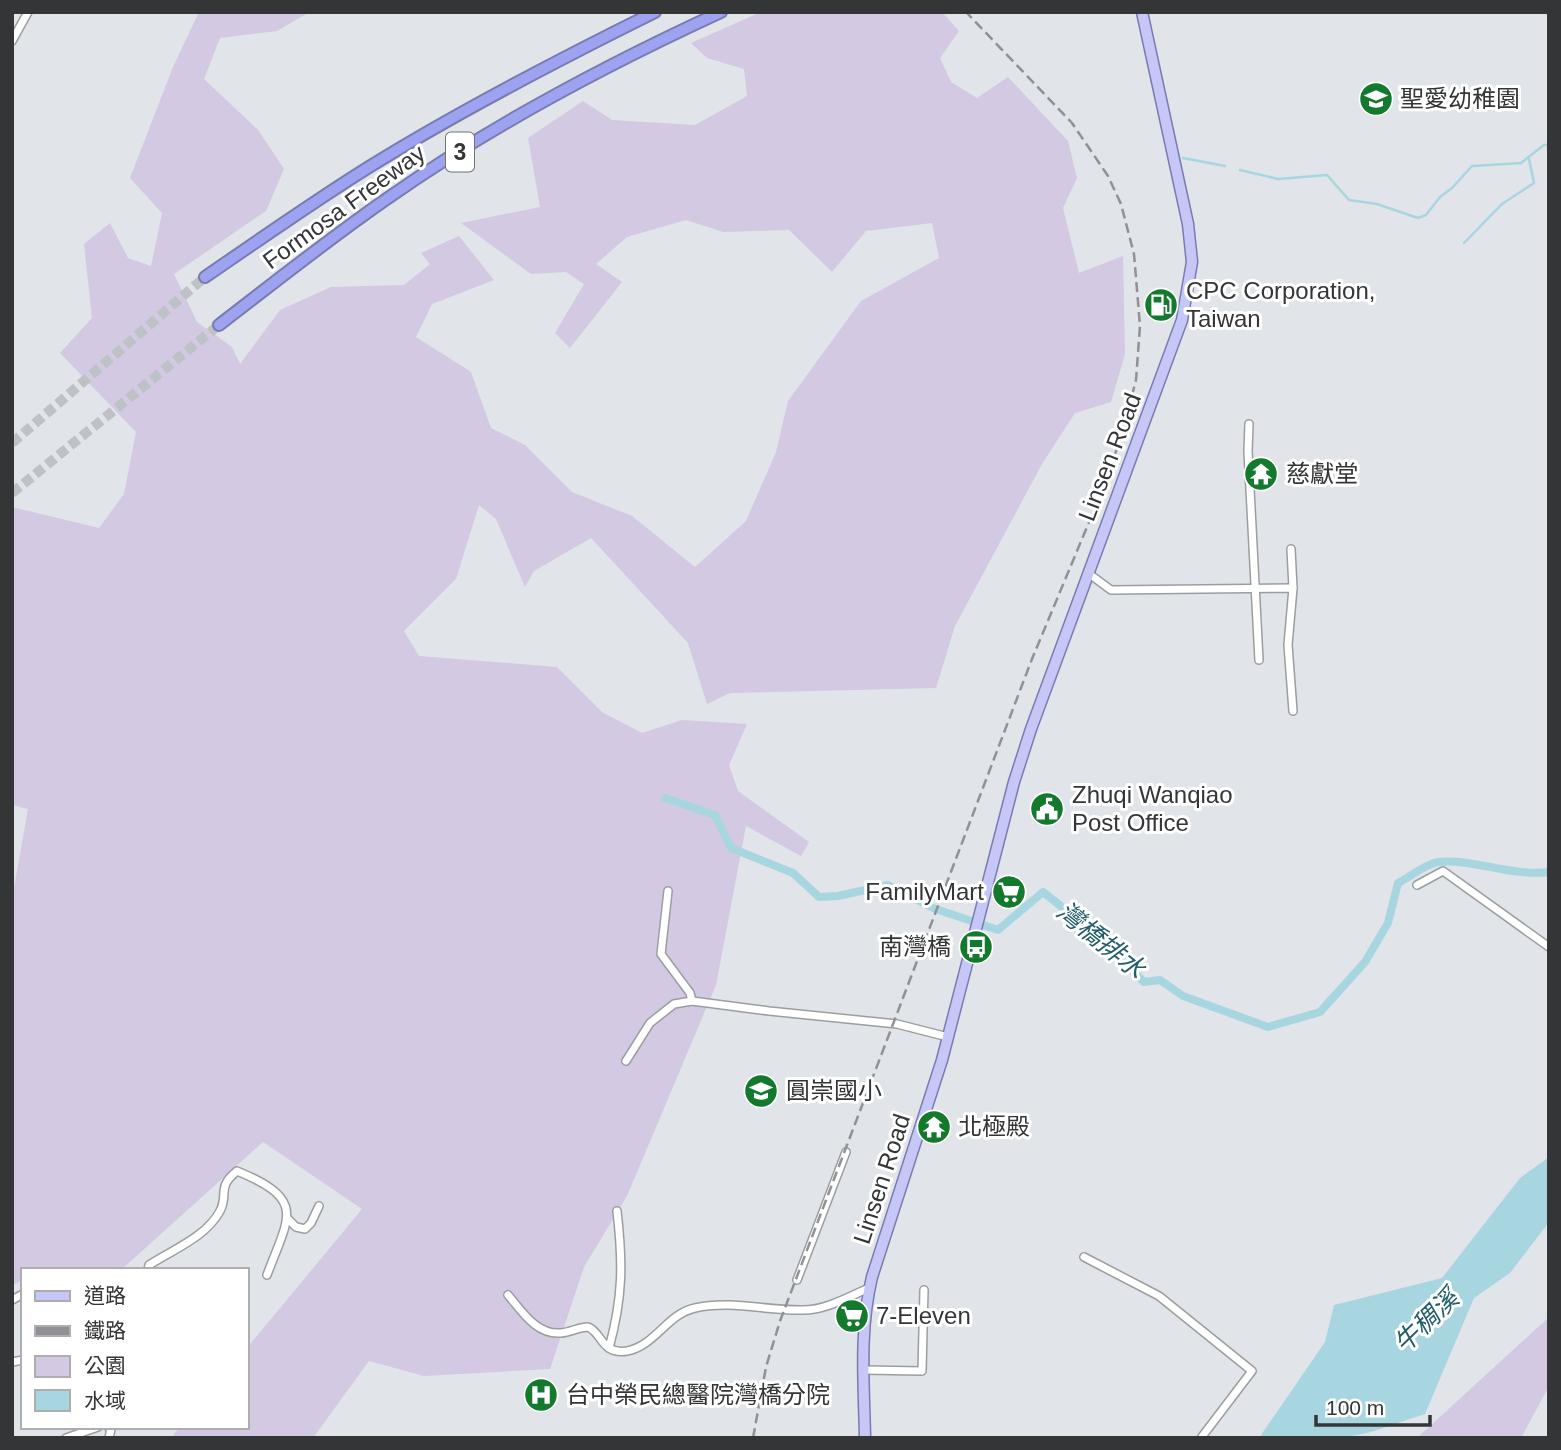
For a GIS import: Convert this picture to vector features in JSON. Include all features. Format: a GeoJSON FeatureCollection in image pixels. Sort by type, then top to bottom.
{"type":"FeatureCollection","features":[{"type":"Feature","properties":{"kind":"highway","name":"Formosa Freeway"},"geometry":{"type":"LineString","coordinates":[[205,277],[368,167],[547,66],[656,12]]}},
{"type":"Feature","properties":{"kind":"highway","name":"Formosa Freeway"},"geometry":{"type":"LineString","coordinates":[[219,325],[343,231],[436,167],[573,86],[721,12]]}},
{"type":"Feature","properties":{"kind":"main road","name":"Linsen Road"},"geometry":{"type":"LineString","coordinates":[[865,1438],[862,1342],[869,1288],[918,1140],[948,1037],[1014,782],[1031,729],[1182,320],[1192,262],[1188,224],[1142,12]]}},
{"type":"Feature","properties":{"kind":"street"},"geometry":{"type":"LineString","coordinates":[[12,41],[28,12]]}},
{"type":"Feature","properties":{"kind":"street"},"geometry":{"type":"LineString","coordinates":[[1249,424],[1248,451],[1259,660]]}},
{"type":"Feature","properties":{"kind":"street"},"geometry":{"type":"LineString","coordinates":[[1292,549],[1293,588],[1288,645],[1293,711]]}},
{"type":"Feature","properties":{"kind":"street"},"geometry":{"type":"LineString","coordinates":[[1088,573],[1111,590],[1293,588]]}},
{"type":"Feature","properties":{"kind":"street"},"geometry":{"type":"LineString","coordinates":[[1417,886],[1443,871],[1549,947]]}},
{"type":"Feature","properties":{"kind":"street"},"geometry":{"type":"LineString","coordinates":[[668,891],[661,954],[690,993],[692,1001]]}},
{"type":"Feature","properties":{"kind":"street"},"geometry":{"type":"LineString","coordinates":[[626,1061],[650,1023],[674,1004],[692,1001],[769,1012],[897,1024],[948,1037]]}},
{"type":"Feature","properties":{"kind":"street"},"geometry":{"type":"LineString","coordinates":[[797,1280],[846,1152]]}},
{"type":"Feature","properties":{"kind":"street"},"geometry":{"type":"LineString","coordinates":[[148,1268],[149,1265],[204,1231],[222,1209],[222,1190],[228,1179],[237,1171],[275,1190],[284,1200],[288,1219],[267,1275]]}},
{"type":"Feature","properties":{"kind":"street"},"geometry":{"type":"LineString","coordinates":[[288,1219],[296,1227],[305,1229],[319,1206]]}},
{"type":"Feature","properties":{"kind":"street"},"geometry":{"type":"LineString","coordinates":[[610,1348],[618,1315],[622,1280],[617,1211]]}},
{"type":"Feature","properties":{"kind":"street"},"geometry":{"type":"LineString","coordinates":[[1084,1257],[1159,1296],[1252,1371],[1201,1438]]}},
{"type":"Feature","properties":{"kind":"street"},"geometry":{"type":"LineString","coordinates":[[508,1295],[527,1318],[548,1332],[593,1328],[602,1343],[610,1348],[626,1351],[649,1342],[673,1318],[691,1309],[716,1305],[804,1310],[824,1307],[869,1288]]}},
{"type":"Feature","properties":{"kind":"street"},"geometry":{"type":"LineString","coordinates":[[863,1370],[922,1371],[924,1290]]}},
{"type":"Feature","properties":{"kind":"street"},"geometry":{"type":"LineString","coordinates":[[66,1438],[92,1429]]}},
{"type":"Feature","properties":{"kind":"green space"},"geometry":{"type":"Polygon","coordinates":[[[199,12],[306,14],[277,31],[220,38],[204,79],[258,130],[284,169],[266,211],[174,274],[197,322],[232,347],[240,364],[280,310],[331,287],[404,285],[430,264],[421,253],[459,236],[494,280],[432,304],[416,337],[471,372],[491,428],[525,445],[572,492],[632,516],[695,567],[746,521],[776,452],[788,401],[861,301],[939,258],[932,223],[866,231],[832,272],[789,230],[723,232],[686,220],[627,237],[596,264],[622,282],[570,348],[555,333],[584,284],[566,272],[531,274],[461,223],[540,207],[528,138],[583,101],[612,120],[695,125],[747,96],[744,69],[707,58],[691,43],[761,12],[942,12],[959,31],[940,58],[951,82],[977,98],[1008,77],[1068,141],[1077,178],[1063,208],[1079,273],[1123,256],[1125,354],[1111,402],[1075,413],[1042,464],[955,626],[936,688],[730,693],[707,704],[688,643],[591,538],[534,571],[525,587],[496,519],[479,505],[456,579],[404,631],[419,656],[557,667],[602,712],[642,733],[682,720],[747,724],[729,765],[738,791],[809,842],[801,856],[746,826],[716,985],[627,1196],[584,1267],[550,1369],[424,1376],[369,1361],[313,1438],[171,1438],[178,1429],[248,1429],[248,1347],[362,1209],[263,1142],[123,1268],[21,1268],[21,1281],[12,1285],[12,899],[28,809],[12,805],[12,507],[99,528],[124,494],[136,432],[60,353],[92,318],[84,244],[110,223],[128,258],[151,266],[162,213],[130,178],[173,67],[199,12]]]}},
{"type":"Feature","properties":{"kind":"green space"},"geometry":{"type":"Polygon","coordinates":[[[1549,1317],[1549,1386],[1521,1438],[1417,1438],[1549,1317]]]}},
{"type":"Feature","properties":{"kind":"water","name":"牛稠溪"},"geometry":{"type":"Polygon","coordinates":[[[1549,1157],[1549,1222],[1510,1273],[1474,1298],[1425,1414],[1371,1432],[1343,1438],[1259,1438],[1325,1342],[1334,1305],[1442,1278],[1520,1178],[1549,1157]]]}},
{"type":"Feature","properties":{"kind":"waterway"},"geometry":{"type":"LineString","coordinates":[[1240,170],[1278,179],[1327,175],[1349,200],[1377,204],[1418,218],[1426,215],[1440,197],[1472,166],[1521,163],[1544,145],[1549,145]]}},
{"type":"Feature","properties":{"kind":"waterway"},"geometry":{"type":"LineString","coordinates":[[1183,158],[1225,166]]}},
{"type":"Feature","properties":{"kind":"waterway"},"geometry":{"type":"LineString","coordinates":[[1464,243],[1502,204],[1534,183],[1529,159]]}},
{"type":"Feature","properties":{"kind":"waterway","name":"灣橋排水"},"geometry":{"type":"LineString","coordinates":[[665,798],[715,815],[731,848],[793,873],[819,897],[838,896],[888,885],[933,908],[998,930],[1043,892],[1086,926],[1144,982],[1160,980],[1183,996],[1268,1027],[1320,1012],[1365,962],[1388,923],[1398,883],[1423,868],[1433,863],[1451,861],[1521,872],[1549,872]]}},
{"type":"Feature","properties":{"kind":"tunnel"},"geometry":{"type":"LineString","coordinates":[[12,443],[205,277]]}},
{"type":"Feature","properties":{"kind":"tunnel"},"geometry":{"type":"LineString","coordinates":[[12,493],[219,325]]}},
{"type":"Feature","properties":{"kind":"railway"},"geometry":{"type":"LineString","coordinates":[[753,1438],[766,1367],[780,1321],[1032,659],[1102,491],[1122,434],[1136,380],[1140,326],[1134,254],[1121,204],[1108,176],[1072,123],[966,12]]}},
{"type":"Feature","properties":{"kind":"place","name":"聖愛幼稚園"},"geometry":{"type":"Point","coordinates":[1376,99]}},
{"type":"Feature","properties":{"kind":"place","name":"CPC Corporation, Taiwan"},"geometry":{"type":"Point","coordinates":[1161,305]}},
{"type":"Feature","properties":{"kind":"place","name":"慈獻堂"},"geometry":{"type":"Point","coordinates":[1261,474]}},
{"type":"Feature","properties":{"kind":"place","name":"Zhuqi Wanqiao Post Office"},"geometry":{"type":"Point","coordinates":[1047,809]}},
{"type":"Feature","properties":{"kind":"place","name":"FamilyMart"},"geometry":{"type":"Point","coordinates":[1009,892]}},
{"type":"Feature","properties":{"kind":"place","name":"南灣橋"},"geometry":{"type":"Point","coordinates":[976,947]}},
{"type":"Feature","properties":{"kind":"place","name":"圓崇國小"},"geometry":{"type":"Point","coordinates":[761,1091]}},
{"type":"Feature","properties":{"kind":"place","name":"北極殿"},"geometry":{"type":"Point","coordinates":[934,1127]}},
{"type":"Feature","properties":{"kind":"place","name":"7-Eleven"},"geometry":{"type":"Point","coordinates":[852,1316]}},
{"type":"Feature","properties":{"kind":"place","name":"台中榮民總醫院灣橋分院"},"geometry":{"type":"Point","coordinates":[541,1395]}}]}
